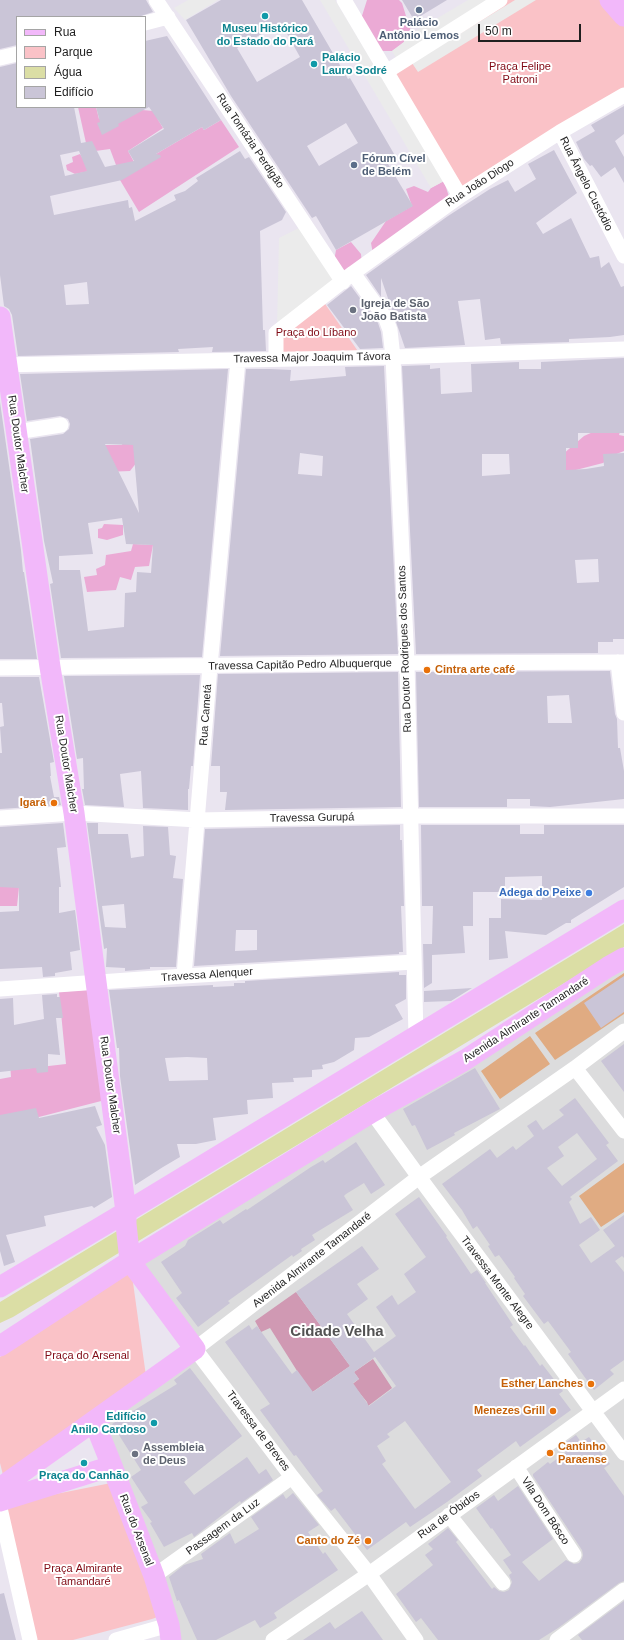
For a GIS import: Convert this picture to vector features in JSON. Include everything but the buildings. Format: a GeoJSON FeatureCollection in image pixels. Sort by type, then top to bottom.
{"type":"FeatureCollection","features":[{"type":"Feature","properties":{"kind":"street"},"geometry":{"type":"LineString","coordinates":[[344,0],[460,196]]}},
{"type":"Feature","properties":{"kind":"street"},"geometry":{"type":"LineString","coordinates":[[386,72],[500,0]]}},
{"type":"Feature","properties":{"kind":"street"},"geometry":{"type":"LineString","coordinates":[[610,0],[624,16]]}},
{"type":"Feature","properties":{"kind":"street"},"geometry":{"type":"LineString","coordinates":[[146,22],[165,6]]}},
{"type":"Feature","properties":{"kind":"street","name":"Rua Tomázia Perdigão"},"geometry":{"type":"LineString","coordinates":[[165,6],[348,278]]}},
{"type":"Feature","properties":{"kind":"street"},"geometry":{"type":"LineString","coordinates":[[0,58],[16,54]]}},
{"type":"Feature","properties":{"kind":"street","name":"Rua João Diogo"},"geometry":{"type":"LineString","coordinates":[[276,359],[276,333],[348,278],[460,196],[560,132],[624,94]]}},
{"type":"Feature","properties":{"kind":"street","name":"Rua Ângelo Custódio"},"geometry":{"type":"LineString","coordinates":[[560,132],[624,256]]}},
{"type":"Feature","properties":{"kind":"street","name":"Rua Doutor Rodrigues dos Santos"},"geometry":{"type":"LineString","coordinates":[[348,278],[386,319],[390,330],[393,356],[407,663],[416,1036]]}},
{"type":"Feature","properties":{"kind":"street","name":"Rua Doutor Malcher"},"geometry":{"type":"LineString","coordinates":[[0,317],[4,365],[16,432],[50,667],[74,813],[126,1218]]}},
{"type":"Feature","properties":{"kind":"street","name":"Travessa Major Joaquim Távora"},"geometry":{"type":"LineString","coordinates":[[4,365],[624,349]]}},
{"type":"Feature","properties":{"kind":"street","name":"Rua Cametá"},"geometry":{"type":"LineString","coordinates":[[184,976],[238,360]]}},
{"type":"Feature","properties":{"kind":"street"},"geometry":{"type":"LineString","coordinates":[[16,432],[61,425]]}},
{"type":"Feature","properties":{"kind":"street"},"geometry":{"type":"LineString","coordinates":[[621,662],[624,713]]}},
{"type":"Feature","properties":{"kind":"street","name":"Travessa Capitão Pedro Albuquerque"},"geometry":{"type":"LineString","coordinates":[[0,668],[621,662]]}},
{"type":"Feature","properties":{"kind":"street","name":"Travessa Gurupá"},"geometry":{"type":"LineString","coordinates":[[0,818],[74,813],[198,820],[410,816],[624,816]]}},
{"type":"Feature","properties":{"kind":"street"},"geometry":{"type":"LineString","coordinates":[[0,1287],[126,1218],[416,1036],[624,910]]}},
{"type":"Feature","properties":{"kind":"street","name":"Avenida Almirante Tamandaré"},"geometry":{"type":"LineString","coordinates":[[0,1346],[130,1256],[372,1112],[465,1060],[624,958]]}},
{"type":"Feature","properties":{"kind":"street","name":"Travessa Alenquer"},"geometry":{"type":"LineString","coordinates":[[0,989],[414,962]]}},
{"type":"Feature","properties":{"kind":"street","name":"Avenida Almirante Tamandaré"},"geometry":{"type":"LineString","coordinates":[[0,1488],[195,1350],[419,1178],[624,1032]]}},
{"type":"Feature","properties":{"kind":"street"},"geometry":{"type":"LineString","coordinates":[[575,1068],[624,1131]]}},
{"type":"Feature","properties":{"kind":"street","name":"Travessa Monte Alegre"},"geometry":{"type":"LineString","coordinates":[[372,1112],[419,1178],[624,1453]]}},
{"type":"Feature","properties":{"kind":"street","name":"Travessa de Breves"},"geometry":{"type":"LineString","coordinates":[[126,1218],[130,1256],[195,1350],[292,1477],[369,1574],[416,1640]]}},
{"type":"Feature","properties":{"kind":"street","name":"Rua de Óbidos"},"geometry":{"type":"LineString","coordinates":[[273,1640],[369,1574],[624,1389]]}},
{"type":"Feature","properties":{"kind":"street","name":"Rua do Arsenal"},"geometry":{"type":"LineString","coordinates":[[94,1421],[154,1576],[170,1632]]}},
{"type":"Feature","properties":{"kind":"street"},"geometry":{"type":"LineString","coordinates":[[0,1501],[112,1466]]}},
{"type":"Feature","properties":{"kind":"street","name":"Vila Dom Bôsco"},"geometry":{"type":"LineString","coordinates":[[516,1467],[574,1555]]}},
{"type":"Feature","properties":{"kind":"street","name":"Passagem da Luz"},"geometry":{"type":"LineString","coordinates":[[154,1576],[292,1477]]}},
{"type":"Feature","properties":{"kind":"street"},"geometry":{"type":"LineString","coordinates":[[0,1508],[30,1640]]}},
{"type":"Feature","properties":{"kind":"street"},"geometry":{"type":"LineString","coordinates":[[449,1515],[503,1583]]}},
{"type":"Feature","properties":{"kind":"street"},"geometry":{"type":"LineString","coordinates":[[557,1640],[624,1590]]}},
{"type":"Feature","properties":{"kind":"street"},"geometry":{"type":"LineString","coordinates":[[117,1640],[170,1632]]}},
{"type":"Feature","properties":{"kind":"shaded area"},"geometry":{"type":"Polygon","coordinates":[[[188,0],[218,0],[185,20],[174,8],[188,0]]]}},
{"type":"Feature","properties":{"kind":"shaded area"},"geometry":{"type":"Polygon","coordinates":[[[320,0],[335,0],[444,181],[431,188],[320,0]]]}},
{"type":"Feature","properties":{"kind":"shaded area"},"geometry":{"type":"Polygon","coordinates":[[[367,0],[399,0],[402,3],[406,16],[411,24],[409,35],[404,35],[404,42],[392,51],[382,51],[361,19],[367,0]]]}},
{"type":"Feature","properties":{"kind":"shaded area"},"geometry":{"type":"Polygon","coordinates":[[[468,0],[491,0],[396,58],[392,51],[404,42],[409,35],[468,0]]]}},
{"type":"Feature","properties":{"kind":"shaded area"},"geometry":{"type":"Polygon","coordinates":[[[515,0],[536,0],[418,72],[412,63],[515,0]]]}},
{"type":"Feature","properties":{"kind":"shaded area"},"geometry":{"type":"Polygon","coordinates":[[[78,108],[96,108],[99,119],[142,110],[166,112],[157,118],[163,128],[128,151],[134,162],[156,154],[202,127],[204,130],[221,120],[239,147],[139,212],[120,180],[110,149],[88,152],[78,108]]]}},
{"type":"Feature","properties":{"kind":"shaded area"},"geometry":{"type":"Polygon","coordinates":[[[80,154],[90,171],[75,174],[67,170],[66,165],[73,162],[72,157],[80,154]]]}},
{"type":"Feature","properties":{"kind":"shaded area"},"geometry":{"type":"Polygon","coordinates":[[[444,181],[450,200],[373,254],[371,243],[386,221],[412,206],[406,189],[414,186],[428,192],[431,188],[444,181]]]}},
{"type":"Feature","properties":{"kind":"shaded area"},"geometry":{"type":"Polygon","coordinates":[[[303,226],[341,280],[277,327],[279,238],[303,226]]]}},
{"type":"Feature","properties":{"kind":"shaded area"},"geometry":{"type":"Polygon","coordinates":[[[351,242],[361,254],[362,264],[344,276],[334,261],[336,250],[351,242]]]}},
{"type":"Feature","properties":{"kind":"shaded area"},"geometry":{"type":"Polygon","coordinates":[[[602,428],[621,429],[619,435],[624,436],[624,451],[614,455],[603,463],[572,471],[552,469],[562,455],[584,436],[602,428]]]}},
{"type":"Feature","properties":{"kind":"shaded area"},"geometry":{"type":"Polygon","coordinates":[[[123,436],[134,437],[137,462],[130,471],[105,472],[105,445],[122,445],[123,436]]]}},
{"type":"Feature","properties":{"kind":"shaded area"},"geometry":{"type":"Polygon","coordinates":[[[104,524],[123,525],[123,535],[107,540],[98,538],[98,529],[102,528],[104,524]]]}},
{"type":"Feature","properties":{"kind":"shaded area"},"geometry":{"type":"Polygon","coordinates":[[[133,544],[153,545],[149,566],[135,567],[131,580],[120,577],[116,590],[87,592],[84,577],[97,575],[96,569],[105,565],[106,555],[131,551],[133,544]]]}},
{"type":"Feature","properties":{"kind":"shaded area"},"geometry":{"type":"Polygon","coordinates":[[[0,887],[19,887],[17,906],[0,906],[0,887]]]}},
{"type":"Feature","properties":{"kind":"shaded area"},"geometry":{"type":"Polygon","coordinates":[[[624,958],[624,1640],[171,1640],[94,1421],[195,1350],[130,1261],[624,958]]]}},
{"type":"Feature","properties":{"kind":"shaded area"},"geometry":{"type":"Polygon","coordinates":[[[624,973],[624,1014],[555,1060],[535,1033],[624,973]]]}},
{"type":"Feature","properties":{"kind":"shaded area"},"geometry":{"type":"Polygon","coordinates":[[[95,989],[109,1099],[0,1127],[0,1079],[11,1077],[10,1063],[23,1069],[66,1064],[59,992],[95,989]]]}},
{"type":"Feature","properties":{"kind":"shaded area"},"geometry":{"type":"Polygon","coordinates":[[[530,1036],[550,1064],[500,1099],[481,1071],[530,1036]]]}},
{"type":"Feature","properties":{"kind":"shaded area"},"geometry":{"type":"Polygon","coordinates":[[[624,1163],[624,1212],[601,1227],[579,1196],[624,1163]]]}},
{"type":"Feature","properties":{"kind":"shaded area"},"geometry":{"type":"Polygon","coordinates":[[[296,1292],[350,1366],[311,1393],[270,1328],[261,1332],[255,1321],[296,1292]]]}},
{"type":"Feature","properties":{"kind":"shaded area"},"geometry":{"type":"Polygon","coordinates":[[[373,1359],[392,1388],[368,1406],[367,1402],[358,1391],[336,1397],[359,1379],[354,1372],[373,1359]]]}},
{"type":"Feature","properties":{"kind":"green space","name":"Praça Felipe Patroni"},"geometry":{"type":"Polygon","coordinates":[[[503,0],[610,0],[624,16],[624,92],[460,194],[390,74],[503,0]]]}},
{"type":"Feature","properties":{"kind":"green space","name":"Praça do Líbano"},"geometry":{"type":"Polygon","coordinates":[[[321,298],[362,357],[277,359],[277,330],[321,298]]]}},
{"type":"Feature","properties":{"kind":"green space","name":"Praça do Arsenal"},"geometry":{"type":"Polygon","coordinates":[[[130,1261],[146,1376],[4,1479],[0,1463],[0,1357],[130,1261]]]}},
{"type":"Feature","properties":{"kind":"green space","name":"Praça Almirante Tamandaré"},"geometry":{"type":"Polygon","coordinates":[[[111,1483],[163,1615],[73,1640],[37,1640],[1,1505],[111,1483]]]}},
{"type":"Feature","properties":{"kind":"water"},"geometry":{"type":"Polygon","coordinates":[[[624,924],[624,947],[13,1317],[0,1323],[0,1302],[624,924]]]}},
{"type":"Feature","properties":{"kind":"place","name":"Palácio Antônio Lemos"},"geometry":{"type":"Point","coordinates":[419,10]}},
{"type":"Feature","properties":{"kind":"place","name":"Museu Histórico do Estado do Pará"},"geometry":{"type":"Point","coordinates":[265,16]}},
{"type":"Feature","properties":{"kind":"place","name":"Palácio Lauro Sodré"},"geometry":{"type":"Point","coordinates":[314,64]}},
{"type":"Feature","properties":{"kind":"place","name":"Fórum Cível de Belém"},"geometry":{"type":"Point","coordinates":[354,165]}},
{"type":"Feature","properties":{"kind":"place","name":"Igreja de São João Batista"},"geometry":{"type":"Point","coordinates":[353,310]}},
{"type":"Feature","properties":{"kind":"place","name":"Cintra arte café"},"geometry":{"type":"Point","coordinates":[427,670]}},
{"type":"Feature","properties":{"kind":"place","name":"Igará"},"geometry":{"type":"Point","coordinates":[54,803]}},
{"type":"Feature","properties":{"kind":"place","name":"Adega do Peixe"},"geometry":{"type":"Point","coordinates":[589,893]}},
{"type":"Feature","properties":{"kind":"place","name":"Esther Lanches"},"geometry":{"type":"Point","coordinates":[591,1384]}},
{"type":"Feature","properties":{"kind":"place","name":"Menezes Grill"},"geometry":{"type":"Point","coordinates":[553,1411]}},
{"type":"Feature","properties":{"kind":"place","name":"Edifício Anilo Cardoso"},"geometry":{"type":"Point","coordinates":[154,1423]}},
{"type":"Feature","properties":{"kind":"place","name":"Cantinho Paraense"},"geometry":{"type":"Point","coordinates":[550,1453]}},
{"type":"Feature","properties":{"kind":"place","name":"Assembleia de Deus"},"geometry":{"type":"Point","coordinates":[135,1454]}},
{"type":"Feature","properties":{"kind":"place","name":"Praça do Canhão"},"geometry":{"type":"Point","coordinates":[84,1463]}},
{"type":"Feature","properties":{"kind":"place","name":"Canto do Zé"},"geometry":{"type":"Point","coordinates":[368,1541]}},
{"type":"Feature","properties":{"kind":"district","name":"Cidade Velha"},"geometry":{"type":"Point","coordinates":[337,1332]}}]}
